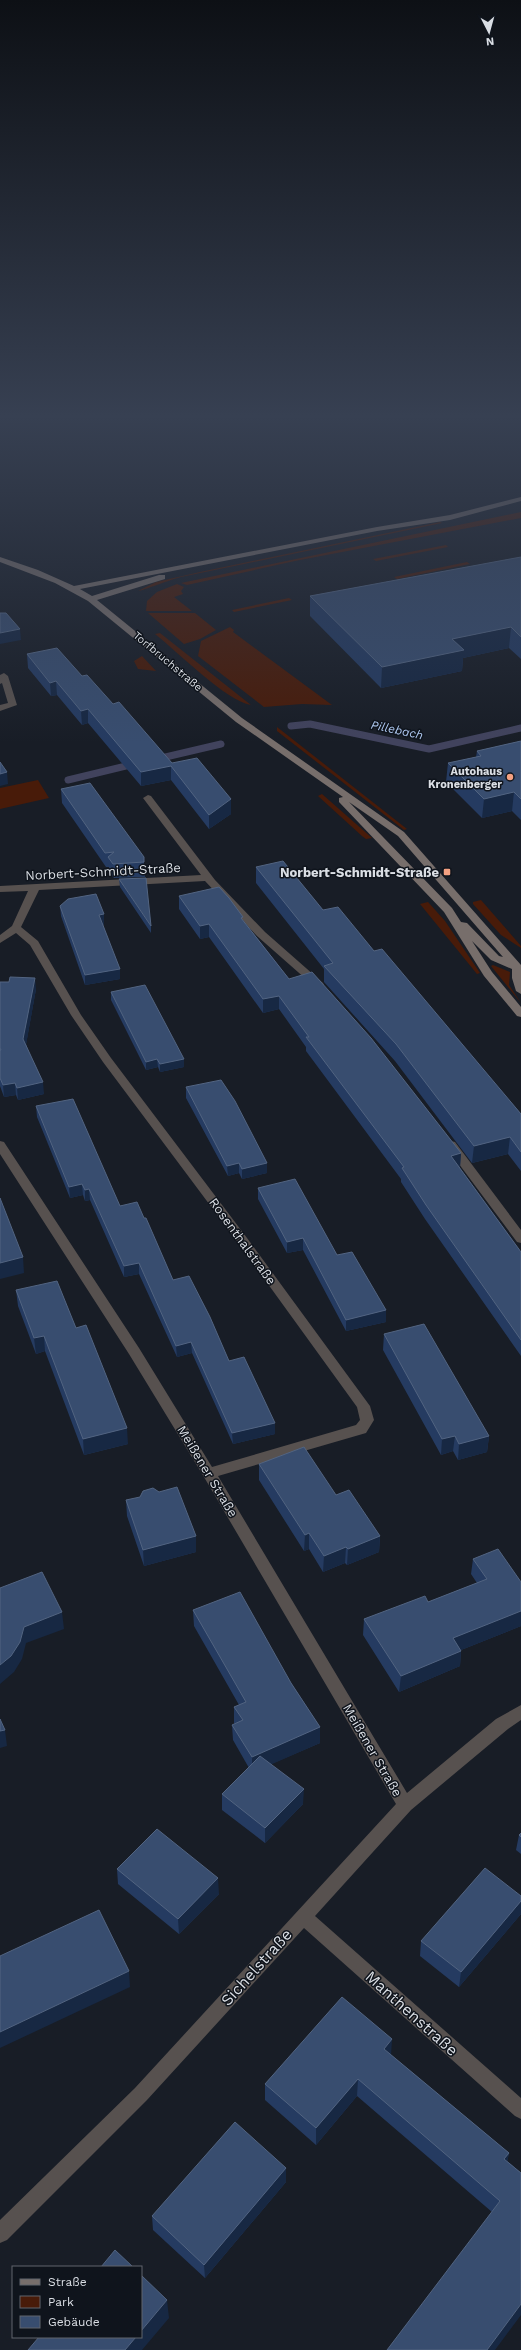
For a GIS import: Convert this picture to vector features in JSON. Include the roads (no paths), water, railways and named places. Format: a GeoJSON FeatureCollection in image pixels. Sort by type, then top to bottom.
{"type":"FeatureCollection","features":[{"type":"Feature","properties":{"kind":"main road"},"geometry":{"type":"LineString","coordinates":[[376,529],[394,524]]}},
{"type":"Feature","properties":{"kind":"main road"},"geometry":{"type":"LineString","coordinates":[[74,588],[193,566],[376,529],[418,524]]}},
{"type":"Feature","properties":{"kind":"main road","name":"Torfbruchstraße"},"geometry":{"type":"LineString","coordinates":[[0,559],[47,575],[74,588],[90,599],[239,720],[325,782],[401,834],[520,969]]}},
{"type":"Feature","properties":{"kind":"main road"},"geometry":{"type":"LineString","coordinates":[[90,599],[193,566]]}},
{"type":"Feature","properties":{"kind":"main road","name":"Torfbruchstraße"},"geometry":{"type":"LineString","coordinates":[[325,782],[448,910],[488,974],[521,1014]]}},
{"type":"Feature","properties":{"kind":"main road"},"geometry":{"type":"LineString","coordinates":[[448,910],[495,958],[520,969],[517,978],[521,990]]}},
{"type":"Feature","properties":{"kind":"street"},"geometry":{"type":"LineString","coordinates":[[0,681],[4,676],[13,705],[0,708]]}},
{"type":"Feature","properties":{"kind":"street"},"geometry":{"type":"LineString","coordinates":[[148,798],[208,878],[261,934],[326,992]]}},
{"type":"Feature","properties":{"kind":"street","name":"Norbert-Schmidt-Straße"},"geometry":{"type":"LineString","coordinates":[[0,889],[34,889],[208,878]]}},
{"type":"Feature","properties":{"kind":"street"},"geometry":{"type":"LineString","coordinates":[[0,940],[16,928],[34,889]]}},
{"type":"Feature","properties":{"kind":"street","name":"Rosenthalstraße"},"geometry":{"type":"LineString","coordinates":[[16,928],[34,943],[76,1015],[107,1060],[244,1241],[363,1406],[367,1420],[361,1429],[209,1473]]}},
{"type":"Feature","properties":{"kind":"street"},"geometry":{"type":"LineString","coordinates":[[446,1139],[521,1239]]}},
{"type":"Feature","properties":{"kind":"street","name":"Meißener Straße"},"geometry":{"type":"LineString","coordinates":[[0,1145],[134,1351],[209,1473],[405,1804]]}},
{"type":"Feature","properties":{"kind":"street","name":"Sichelstraße"},"geometry":{"type":"LineString","coordinates":[[0,2233],[141,2094],[405,1804],[502,1724],[521,1712]]}},
{"type":"Feature","properties":{"kind":"street","name":"Manthenstraße"},"geometry":{"type":"LineString","coordinates":[[302,1916],[521,2110]]}},
{"type":"Feature","properties":{"kind":"waterway","name":"Pillebach"},"geometry":{"type":"LineString","coordinates":[[291,726],[310,724],[429,749],[521,728]]}},
{"type":"Feature","properties":{"kind":"waterway","name":"Pillebach"},"geometry":{"type":"LineString","coordinates":[[157,759],[221,744]]}},
{"type":"Feature","properties":{"kind":"waterway","name":"Pillebach"},"geometry":{"type":"LineString","coordinates":[[68,780],[134,764]]}},
{"type":"Feature","properties":{"kind":"place","name":"Autohaus Kronenberger"},"geometry":{"type":"Point","coordinates":[510,777]}},
{"type":"Feature","properties":{"kind":"place","name":"Norbert-Schmidt-Straße"},"geometry":{"type":"Point","coordinates":[447,872]}}]}
